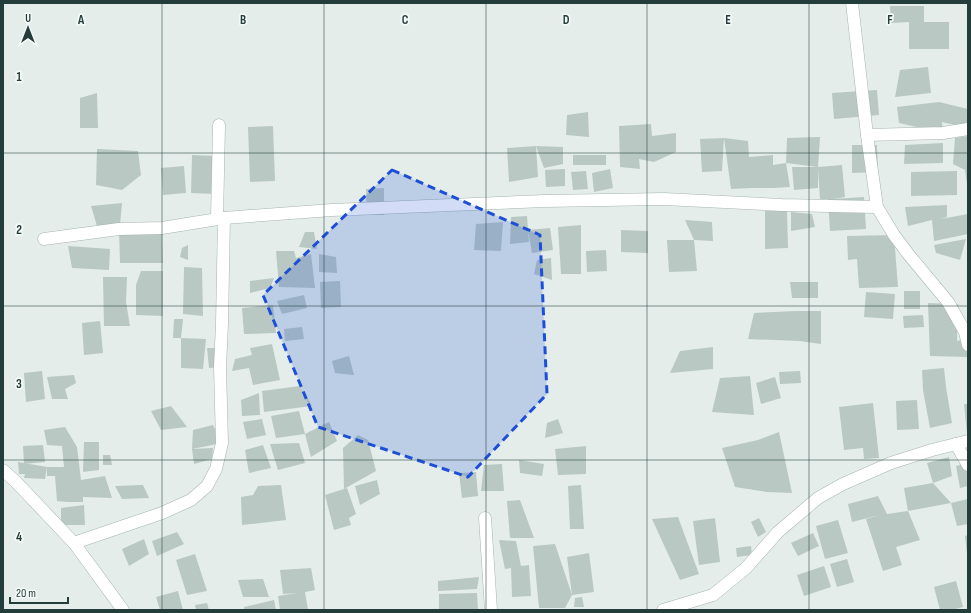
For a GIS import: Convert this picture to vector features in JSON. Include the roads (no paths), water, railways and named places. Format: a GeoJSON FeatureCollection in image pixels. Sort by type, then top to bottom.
{"type":"FeatureCollection","features":[{"type":"Feature","properties":{"kind":"street"},"geometry":{"type":"LineString","coordinates":[[852,3],[877,207],[909,255],[948,302],[965,332],[968,345]]}},
{"type":"Feature","properties":{"kind":"street"},"geometry":{"type":"LineString","coordinates":[[74,543],[162,513],[191,500],[207,486],[216,469],[222,442],[220,367],[222,316],[219,125]]}},
{"type":"Feature","properties":{"kind":"street"},"geometry":{"type":"LineString","coordinates":[[867,135],[943,133],[968,129]]}},
{"type":"Feature","properties":{"kind":"street"},"geometry":{"type":"LineString","coordinates":[[44,239],[120,229],[162,228],[220,218],[332,210],[559,200],[664,199],[782,205],[877,207]]}},
{"type":"Feature","properties":{"kind":"street"},"geometry":{"type":"LineString","coordinates":[[663,610],[713,595],[746,568],[778,532],[818,498],[843,484],[890,463],[962,443],[968,465]]}},
{"type":"Feature","properties":{"kind":"street"},"geometry":{"type":"LineString","coordinates":[[3,470],[74,543],[123,610]]}},
{"type":"Feature","properties":{"kind":"street"},"geometry":{"type":"LineString","coordinates":[[485,518],[491,610]]}}]}
